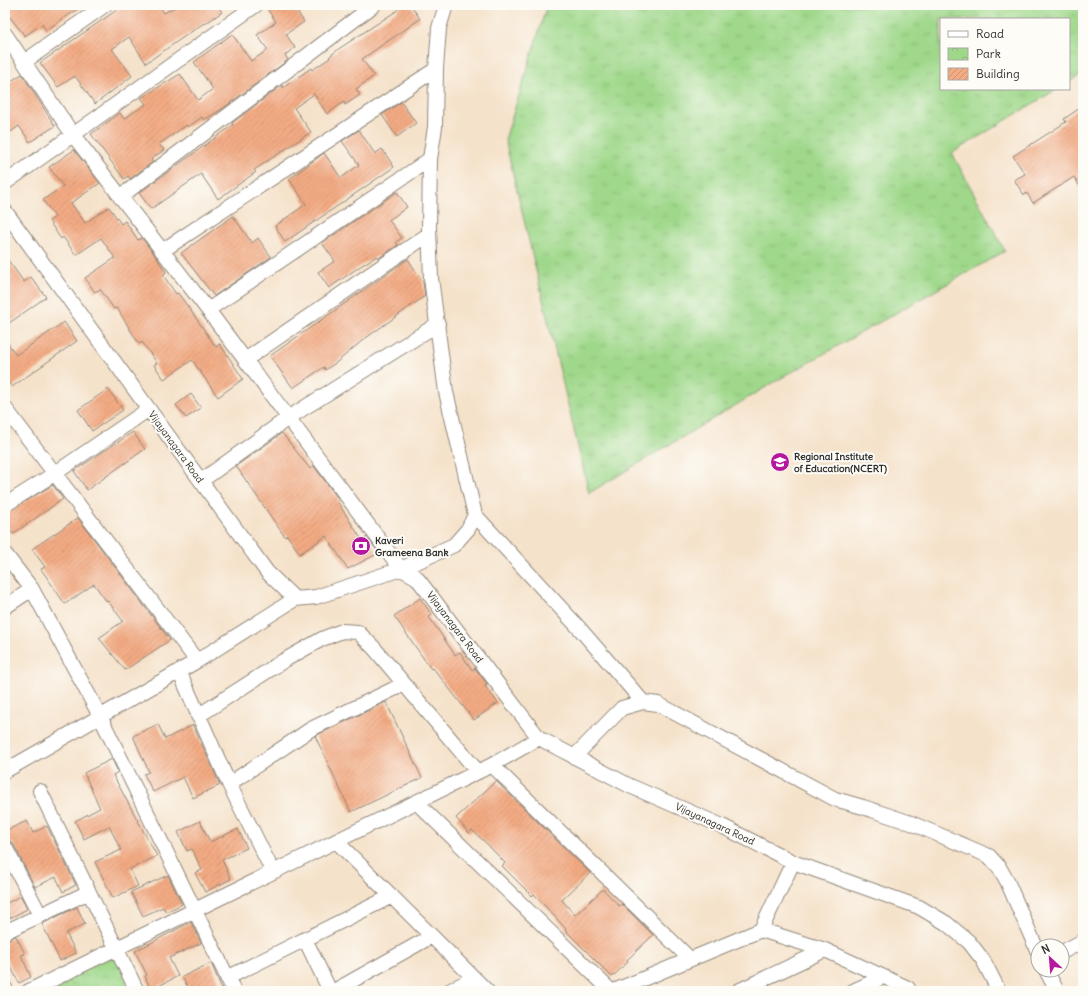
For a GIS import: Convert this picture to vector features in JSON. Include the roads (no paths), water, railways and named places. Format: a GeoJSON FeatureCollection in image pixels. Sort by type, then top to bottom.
{"type":"FeatureCollection","features":[{"type":"Feature","properties":{"kind":"street"},"geometry":{"type":"LineString","coordinates":[[24,62],[105,5]]}},
{"type":"Feature","properties":{"kind":"street"},"geometry":{"type":"LineString","coordinates":[[5,183],[256,5]]}},
{"type":"Feature","properties":{"kind":"street"},"geometry":{"type":"LineString","coordinates":[[120,197],[374,5]]}},
{"type":"Feature","properties":{"kind":"street"},"geometry":{"type":"LineString","coordinates":[[446,5],[439,28],[436,69],[435,127],[430,159],[429,234],[431,278],[446,392],[475,515],[580,628],[643,702]]}},
{"type":"Feature","properties":{"kind":"street","name":"Vijayanagara Road"},"geometry":{"type":"LineString","coordinates":[[5,34],[73,135],[208,310],[401,569],[416,578],[427,591],[540,738],[630,786],[720,825],[793,862],[919,907],[946,923],[969,942],[983,960],[999,991]]}},
{"type":"Feature","properties":{"kind":"street"},"geometry":{"type":"LineString","coordinates":[[162,251],[436,69]]}},
{"type":"Feature","properties":{"kind":"street"},"geometry":{"type":"LineString","coordinates":[[208,310],[430,159]]}},
{"type":"Feature","properties":{"kind":"street","name":"Vijayanagara Road"},"geometry":{"type":"LineString","coordinates":[[5,211],[268,572],[295,599]]}},
{"type":"Feature","properties":{"kind":"street"},"geometry":{"type":"LineString","coordinates":[[245,360],[429,234]]}},
{"type":"Feature","properties":{"kind":"street"},"geometry":{"type":"LineString","coordinates":[[201,482],[288,418],[438,324]]}},
{"type":"Feature","properties":{"kind":"street"},"geometry":{"type":"LineString","coordinates":[[5,408],[197,661]]}},
{"type":"Feature","properties":{"kind":"street"},"geometry":{"type":"LineString","coordinates":[[5,505],[54,474],[148,409]]}},
{"type":"Feature","properties":{"kind":"street"},"geometry":{"type":"LineString","coordinates":[[5,771],[197,661],[295,599],[316,597],[401,569],[454,545],[468,529],[475,515]]}},
{"type":"Feature","properties":{"kind":"street"},"geometry":{"type":"LineString","coordinates":[[5,554],[32,588],[100,716],[234,991]]}},
{"type":"Feature","properties":{"kind":"street"},"geometry":{"type":"LineString","coordinates":[[5,607],[32,588]]}},
{"type":"Feature","properties":{"kind":"street"},"geometry":{"type":"LineString","coordinates":[[198,716],[283,661],[322,639],[342,631],[358,632],[374,648],[478,772]]}},
{"type":"Feature","properties":{"kind":"street"},"geometry":{"type":"LineString","coordinates":[[179,671],[229,784],[273,872]]}},
{"type":"Feature","properties":{"kind":"street"},"geometry":{"type":"LineString","coordinates":[[229,784],[311,730],[404,684]]}},
{"type":"Feature","properties":{"kind":"street"},"geometry":{"type":"LineString","coordinates":[[574,757],[622,708],[643,702],[658,704],[835,799],[911,824],[989,856],[999,867],[1007,881],[1032,938]]}},
{"type":"Feature","properties":{"kind":"street"},"geometry":{"type":"LineString","coordinates":[[29,991],[478,772],[540,738]]}},
{"type":"Feature","properties":{"kind":"street"},"geometry":{"type":"LineString","coordinates":[[492,765],[690,959]]}},
{"type":"Feature","properties":{"kind":"street"},"geometry":{"type":"LineString","coordinates":[[40,791],[137,991]]}},
{"type":"Feature","properties":{"kind":"street"},"geometry":{"type":"LineString","coordinates":[[416,802],[612,991],[761,930],[825,950],[908,988],[909,991]]}},
{"type":"Feature","properties":{"kind":"street"},"geometry":{"type":"LineString","coordinates":[[336,841],[486,991]]}},
{"type":"Feature","properties":{"kind":"street"},"geometry":{"type":"LineString","coordinates":[[5,847],[40,915]]}},
{"type":"Feature","properties":{"kind":"street"},"geometry":{"type":"LineString","coordinates":[[761,930],[793,862]]}},
{"type":"Feature","properties":{"kind":"street"},"geometry":{"type":"LineString","coordinates":[[5,932],[89,892]]}},
{"type":"Feature","properties":{"kind":"street"},"geometry":{"type":"LineString","coordinates":[[227,978],[392,896]]}},
{"type":"Feature","properties":{"kind":"street"},"geometry":{"type":"LineString","coordinates":[[334,991],[432,936]]}},
{"type":"Feature","properties":{"kind":"street"},"geometry":{"type":"LineString","coordinates":[[304,939],[330,991]]}},
{"type":"Feature","properties":{"kind":"street"},"geometry":{"type":"LineString","coordinates":[[1070,948],[1083,941]]}},
{"type":"Feature","properties":{"kind":"street"},"geometry":{"type":"LineString","coordinates":[[738,991],[825,950]]}},
{"type":"Feature","properties":{"kind":"street"},"geometry":{"type":"LineString","coordinates":[[853,991],[883,977]]}},
{"type":"Feature","properties":{"kind":"street"},"geometry":{"type":"LineString","coordinates":[[449,991],[474,978]]}},
{"type":"Feature","properties":{"kind":"street"},"geometry":{"type":"LineString","coordinates":[[1050,978],[1057,991]]}},
{"type":"Feature","properties":{"kind":"place","name":"Regional Institute of Education(NCERT)"},"geometry":{"type":"Point","coordinates":[780,462]}},
{"type":"Feature","properties":{"kind":"place","name":"Kaveri Grameena Bank"},"geometry":{"type":"Point","coordinates":[361,546]}}]}
